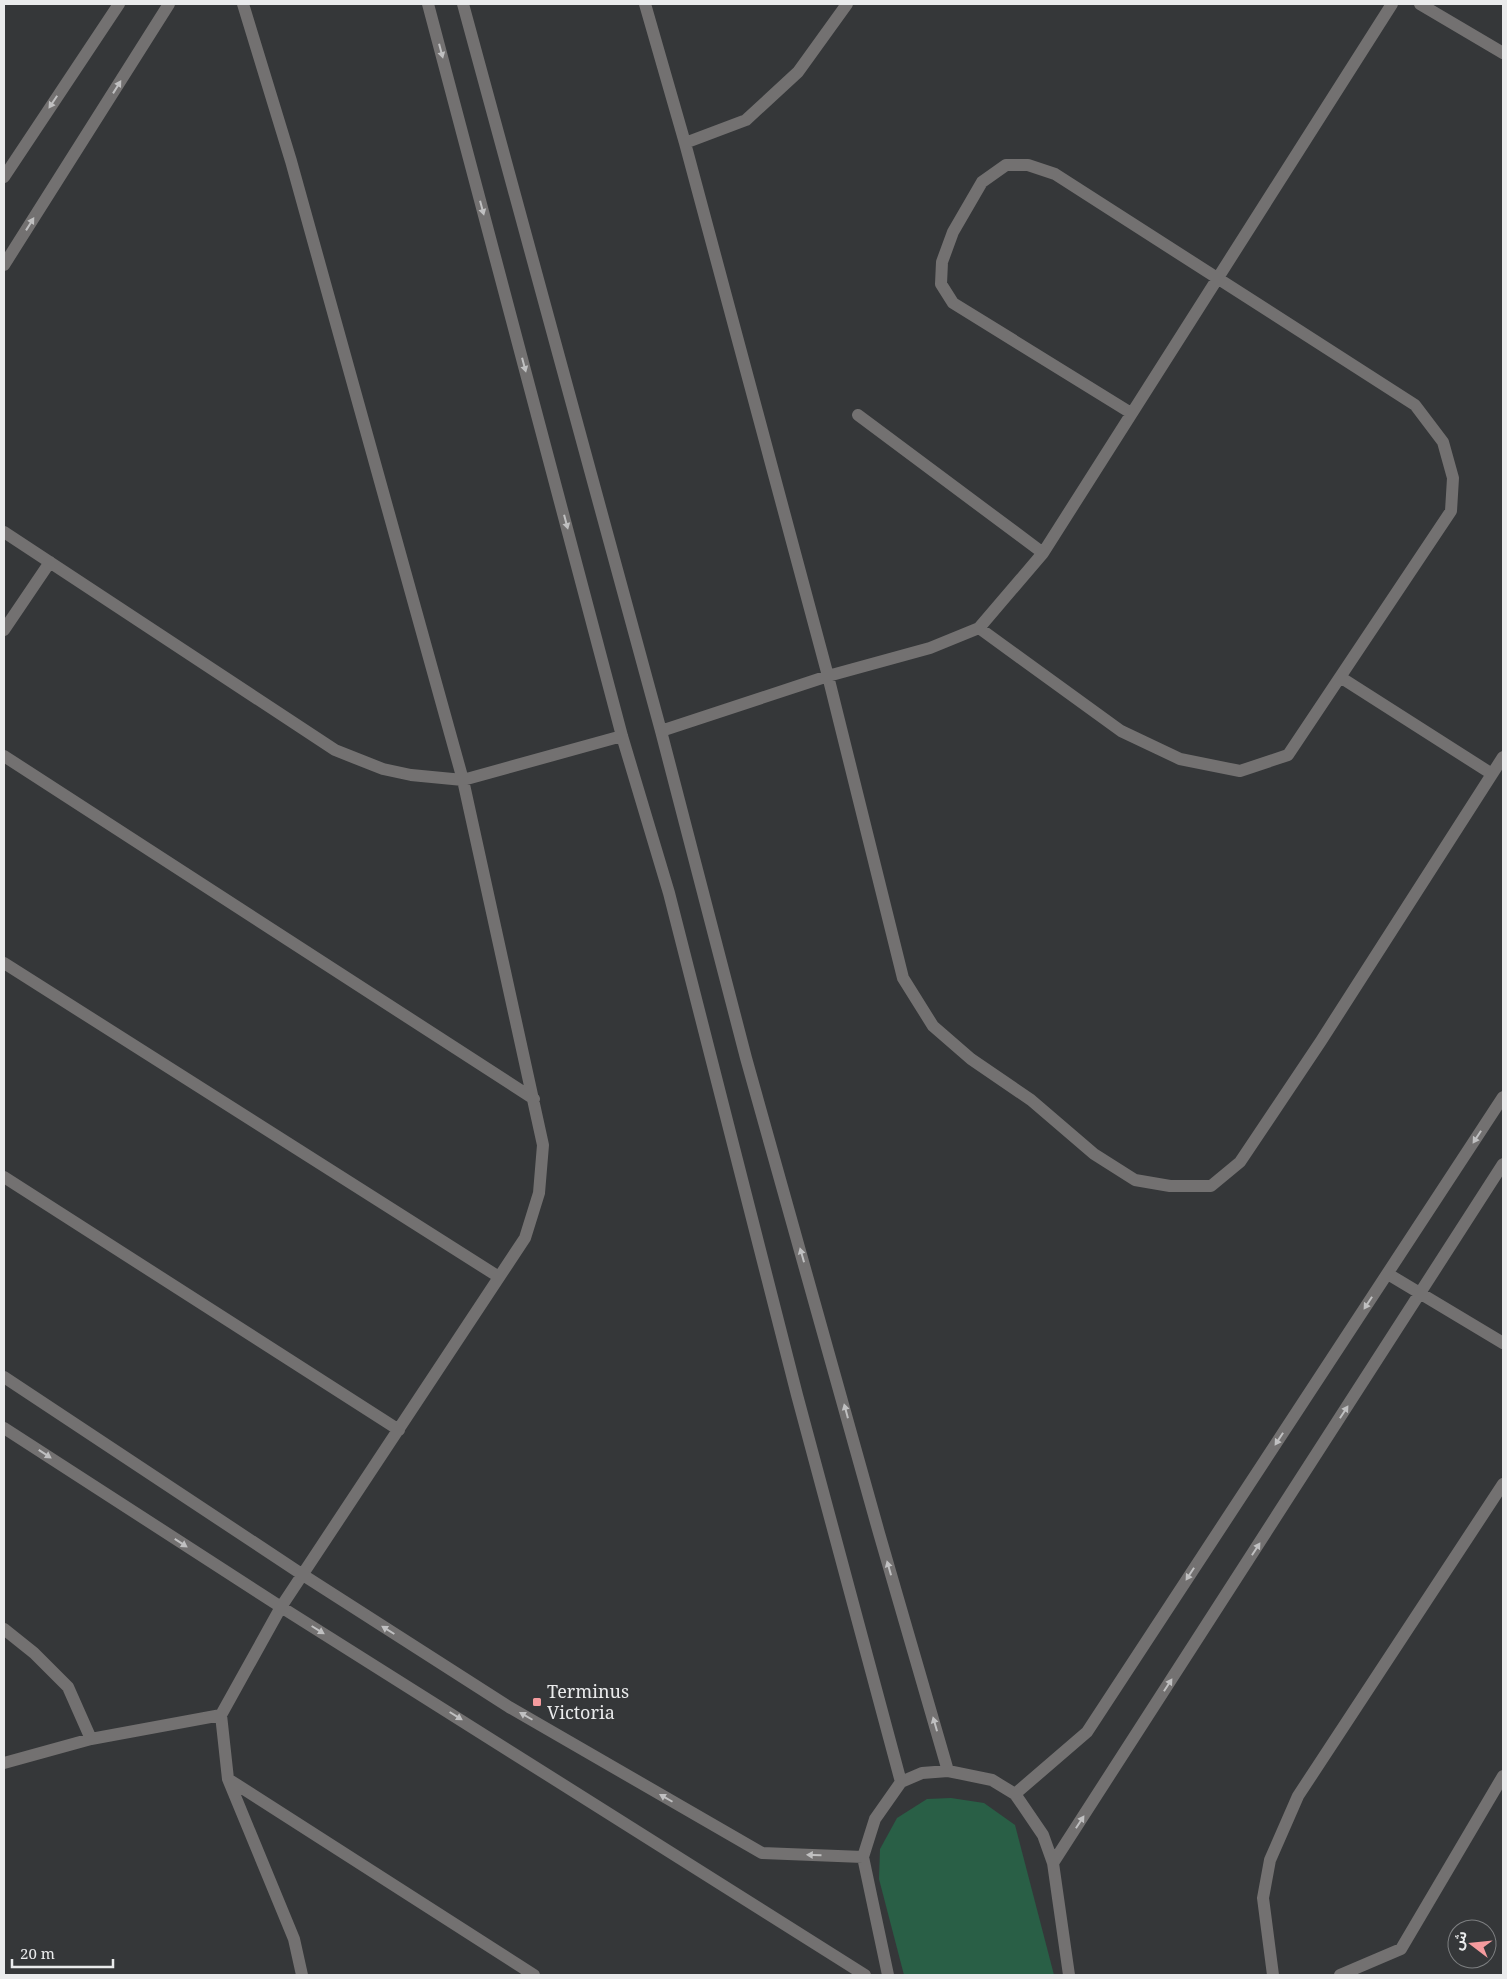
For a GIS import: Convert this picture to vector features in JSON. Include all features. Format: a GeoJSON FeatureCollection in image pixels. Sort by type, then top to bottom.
{"type":"FeatureCollection","features":[{"type":"Feature","properties":{"kind":"street"},"geometry":{"type":"LineString","coordinates":[[4,176],[120,4]]}},
{"type":"Feature","properties":{"kind":"street"},"geometry":{"type":"LineString","coordinates":[[4,265],[169,4]]}},
{"type":"Feature","properties":{"kind":"street"},"geometry":{"type":"LineString","coordinates":[[243,4],[291,161],[463,780],[534,1099],[542,1145],[539,1193],[525,1238],[281,1608],[221,1716],[228,1779],[294,1939],[302,1975]]}},
{"type":"Feature","properties":{"kind":"street"},"geometry":{"type":"LineString","coordinates":[[428,4],[622,736],[669,893],[797,1395],[901,1782]]}},
{"type":"Feature","properties":{"kind":"street"},"geometry":{"type":"LineString","coordinates":[[463,4],[661,731],[746,1058],[879,1533],[948,1771]]}},
{"type":"Feature","properties":{"kind":"street"},"geometry":{"type":"LineString","coordinates":[[645,4],[685,143],[828,676],[902,978],[933,1026],[971,1059],[1031,1100],[1094,1154],[1135,1180],[1170,1186],[1211,1186],[1240,1162],[1321,1041],[1503,757]]}},
{"type":"Feature","properties":{"kind":"street"},"geometry":{"type":"LineString","coordinates":[[685,143],[746,120],[798,72],[847,4]]}},
{"type":"Feature","properties":{"kind":"street"},"geometry":{"type":"LineString","coordinates":[[661,731],[828,676],[930,648],[979,628],[1043,553],[1392,4]]}},
{"type":"Feature","properties":{"kind":"street"},"geometry":{"type":"LineString","coordinates":[[1420,4],[1503,53]]}},
{"type":"Feature","properties":{"kind":"street"},"geometry":{"type":"LineString","coordinates":[[979,628],[1121,731],[1180,760],[1240,771],[1288,754],[1451,511],[1453,478],[1443,442],[1415,405],[1217,280],[1055,174],[1028,165],[1006,165],[982,182],[953,232],[942,262],[941,284],[953,303],[1131,413]]}},
{"type":"Feature","properties":{"kind":"street"},"geometry":{"type":"LineString","coordinates":[[858,415],[1043,553]]}},
{"type":"Feature","properties":{"kind":"street"},"geometry":{"type":"LineString","coordinates":[[4,532],[335,750],[383,769],[411,775],[463,780],[622,736]]}},
{"type":"Feature","properties":{"kind":"street"},"geometry":{"type":"LineString","coordinates":[[4,630],[50,562]]}},
{"type":"Feature","properties":{"kind":"street"},"geometry":{"type":"LineString","coordinates":[[1340,677],[1492,774]]}},
{"type":"Feature","properties":{"kind":"street"},"geometry":{"type":"LineString","coordinates":[[4,756],[534,1099]]}},
{"type":"Feature","properties":{"kind":"street"},"geometry":{"type":"LineString","coordinates":[[4,963],[499,1277]]}},
{"type":"Feature","properties":{"kind":"street"},"geometry":{"type":"LineString","coordinates":[[1015,1794],[1087,1732],[1503,1097]]}},
{"type":"Feature","properties":{"kind":"street"},"geometry":{"type":"LineString","coordinates":[[1053,1863],[1503,1164]]}},
{"type":"Feature","properties":{"kind":"street"},"geometry":{"type":"LineString","coordinates":[[4,1177],[399,1430]]}},
{"type":"Feature","properties":{"kind":"street"},"geometry":{"type":"LineString","coordinates":[[1388,1274],[1503,1343]]}},
{"type":"Feature","properties":{"kind":"street"},"geometry":{"type":"LineString","coordinates":[[4,1378],[303,1575],[509,1707],[762,1853],[863,1857]]}},
{"type":"Feature","properties":{"kind":"street"},"geometry":{"type":"LineString","coordinates":[[4,1428],[281,1608],[865,1975]]}},
{"type":"Feature","properties":{"kind":"street"},"geometry":{"type":"LineString","coordinates":[[1274,1975],[1263,1898],[1270,1860],[1298,1796],[1503,1484]]}},
{"type":"Feature","properties":{"kind":"street"},"geometry":{"type":"LineString","coordinates":[[4,1629],[34,1652],[68,1688],[91,1738]]}},
{"type":"Feature","properties":{"kind":"street"},"geometry":{"type":"LineString","coordinates":[[4,1763],[91,1738],[221,1716]]}},
{"type":"Feature","properties":{"kind":"street"},"geometry":{"type":"LineString","coordinates":[[888,1975],[863,1857],[875,1819],[901,1782],[922,1773],[948,1771],[992,1780],[1015,1794],[1044,1835],[1053,1863],[1069,1975]]}},
{"type":"Feature","properties":{"kind":"street"},"geometry":{"type":"LineString","coordinates":[[1340,1975],[1401,1949],[1503,1776]]}},
{"type":"Feature","properties":{"kind":"street"},"geometry":{"type":"LineString","coordinates":[[228,1779],[534,1975]]}},
{"type":"Feature","properties":{"kind":"green space"},"geometry":{"type":"Polygon","coordinates":[[[951,1798],[984,1803],[1015,1825],[1054,1975],[904,1975],[879,1879],[880,1849],[897,1818],[927,1799],[951,1798]]]}},
{"type":"Feature","properties":{"kind":"place","name":"Terminus Victoria"},"geometry":{"type":"Point","coordinates":[537,1702]}}]}
